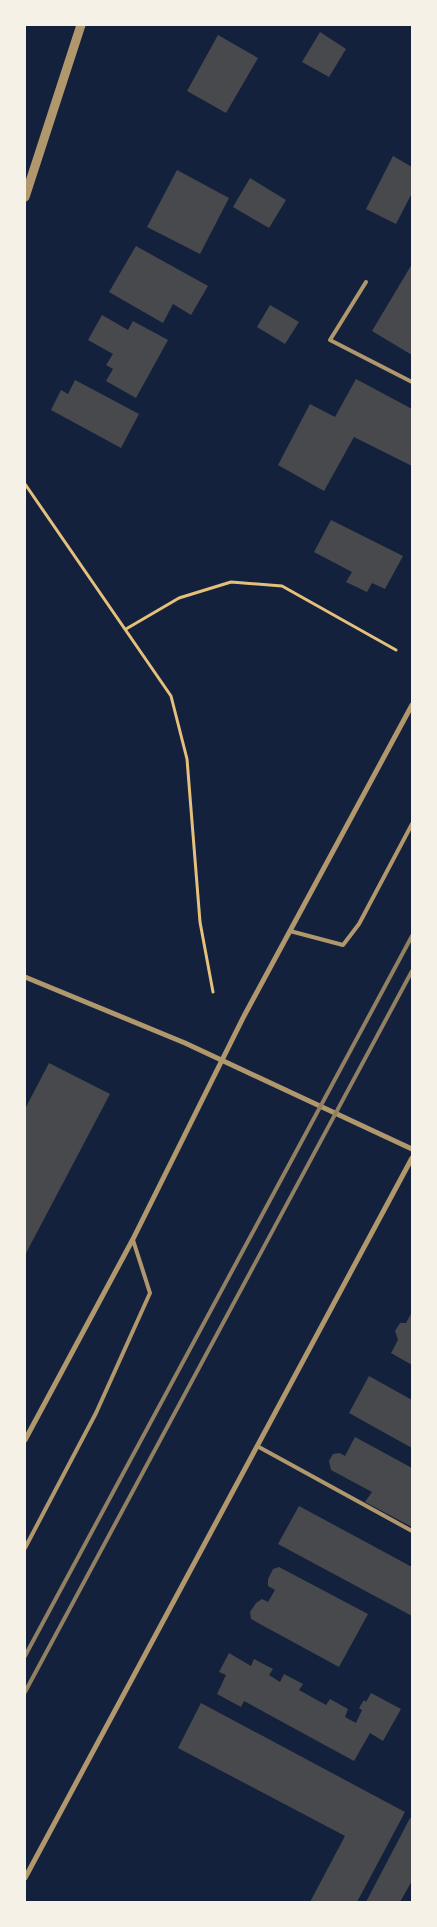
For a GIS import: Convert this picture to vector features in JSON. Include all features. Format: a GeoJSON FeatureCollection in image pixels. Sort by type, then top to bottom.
{"type":"FeatureCollection","features":[{"type":"Feature","properties":{"kind":"street"},"geometry":{"type":"LineString","coordinates":[[25,198],[81,25]]}},
{"type":"Feature","properties":{"kind":"street"},"geometry":{"type":"LineString","coordinates":[[25,1440],[133,1239],[222,1059],[412,705]]}},
{"type":"Feature","properties":{"kind":"street"},"geometry":{"type":"LineString","coordinates":[[25,977],[185,1042],[412,1149]]}},
{"type":"Feature","properties":{"kind":"street"},"geometry":{"type":"LineString","coordinates":[[25,1878],[412,1158]]}},
{"type":"Feature","properties":{"kind":"lane"},"geometry":{"type":"LineString","coordinates":[[366,282],[330,340],[412,382]]}},
{"type":"Feature","properties":{"kind":"lane"},"geometry":{"type":"LineString","coordinates":[[290,931],[343,945],[359,924],[412,824]]}},
{"type":"Feature","properties":{"kind":"lane"},"geometry":{"type":"LineString","coordinates":[[25,1548],[96,1412],[150,1293],[133,1239]]}},
{"type":"Feature","properties":{"kind":"lane"},"geometry":{"type":"LineString","coordinates":[[257,1446],[412,1531]]}},
{"type":"Feature","properties":{"kind":"path"},"geometry":{"type":"LineString","coordinates":[[25,484],[171,696],[187,759],[200,922],[213,992]]}},
{"type":"Feature","properties":{"kind":"path"},"geometry":{"type":"LineString","coordinates":[[126,629],[179,598],[231,582],[240,582],[282,586],[396,650]]}},
{"type":"Feature","properties":{"kind":"building"},"geometry":{"type":"Polygon","coordinates":[[[320,32],[346,49],[329,77],[302,62],[320,32]]]}},
{"type":"Feature","properties":{"kind":"building"},"geometry":{"type":"Polygon","coordinates":[[[218,35],[258,58],[226,113],[187,91],[218,35]]]}},
{"type":"Feature","properties":{"kind":"building"},"geometry":{"type":"Polygon","coordinates":[[[393,156],[412,167],[412,193],[396,224],[366,209],[393,156]]]}},
{"type":"Feature","properties":{"kind":"building"},"geometry":{"type":"Polygon","coordinates":[[[177,170],[229,198],[200,254],[147,227],[177,170]]]}},
{"type":"Feature","properties":{"kind":"building"},"geometry":{"type":"Polygon","coordinates":[[[250,178],[286,200],[269,228],[233,207],[250,178]]]}},
{"type":"Feature","properties":{"kind":"building"},"geometry":{"type":"Polygon","coordinates":[[[136,246],[208,286],[191,315],[173,304],[163,323],[109,292],[136,246]]]}},
{"type":"Feature","properties":{"kind":"building"},"geometry":{"type":"Polygon","coordinates":[[[412,264],[412,355],[372,331],[412,264]]]}},
{"type":"Feature","properties":{"kind":"building"},"geometry":{"type":"Polygon","coordinates":[[[270,305],[299,322],[285,344],[257,327],[270,305]]]}},
{"type":"Feature","properties":{"kind":"building"},"geometry":{"type":"Polygon","coordinates":[[[102,315],[128,330],[133,321],[168,340],[136,398],[106,381],[113,369],[106,365],[113,354],[88,340],[102,315]]]}},
{"type":"Feature","properties":{"kind":"building"},"geometry":{"type":"Polygon","coordinates":[[[356,379],[412,409],[412,466],[354,437],[324,491],[278,465],[310,404],[335,417],[356,379]]]}},
{"type":"Feature","properties":{"kind":"building"},"geometry":{"type":"Polygon","coordinates":[[[75,380],[139,414],[121,448],[51,410],[61,390],[68,394],[75,380]]]}},
{"type":"Feature","properties":{"kind":"building"},"geometry":{"type":"Polygon","coordinates":[[[331,520],[403,556],[385,589],[372,583],[367,592],[346,582],[352,572],[314,552],[331,520]]]}},
{"type":"Feature","properties":{"kind":"building"},"geometry":{"type":"Polygon","coordinates":[[[49,1063],[110,1094],[25,1255],[25,1109],[49,1063]]]}},
{"type":"Feature","properties":{"kind":"building"},"geometry":{"type":"Polygon","coordinates":[[[412,1312],[412,1365],[391,1353],[398,1340],[395,1331],[400,1323],[406,1323],[412,1312]]]}},
{"type":"Feature","properties":{"kind":"building"},"geometry":{"type":"Polygon","coordinates":[[[369,1376],[412,1400],[412,1448],[349,1413],[369,1376]]]}},
{"type":"Feature","properties":{"kind":"building"},"geometry":{"type":"Polygon","coordinates":[[[355,1437],[412,1468],[412,1527],[365,1502],[372,1492],[331,1470],[329,1461],[333,1454],[340,1453],[345,1456],[355,1437]]]}},
{"type":"Feature","properties":{"kind":"building"},"geometry":{"type":"Polygon","coordinates":[[[299,1506],[412,1567],[412,1616],[278,1544],[299,1506]]]}},
{"type":"Feature","properties":{"kind":"building"},"geometry":{"type":"Polygon","coordinates":[[[279,1567],[368,1614],[339,1667],[251,1619],[250,1612],[256,1603],[262,1599],[268,1602],[275,1590],[268,1586],[268,1579],[273,1569],[279,1567]]]}},
{"type":"Feature","properties":{"kind":"building"},"geometry":{"type":"Polygon","coordinates":[[[229,1653],[251,1666],[254,1659],[273,1669],[269,1675],[280,1682],[284,1674],[303,1684],[299,1690],[326,1705],[330,1699],[348,1709],[345,1717],[356,1723],[362,1710],[359,1708],[364,1700],[366,1702],[371,1693],[401,1709],[383,1741],[370,1733],[354,1761],[244,1701],[241,1707],[217,1694],[226,1675],[219,1672],[229,1653]]]}},
{"type":"Feature","properties":{"kind":"building"},"geometry":{"type":"Polygon","coordinates":[[[201,1703],[405,1812],[357,1902],[310,1902],[345,1836],[178,1748],[201,1703]]]}},
{"type":"Feature","properties":{"kind":"building"},"geometry":{"type":"Polygon","coordinates":[[[410,1818],[412,1819],[412,1881],[400,1902],[366,1902],[410,1818]]]}},
{"type":"Feature","properties":{"kind":"railway"},"geometry":{"type":"LineString","coordinates":[[25,1656],[412,936]]}},
{"type":"Feature","properties":{"kind":"railway"},"geometry":{"type":"LineString","coordinates":[[25,1692],[412,971]]}}]}
